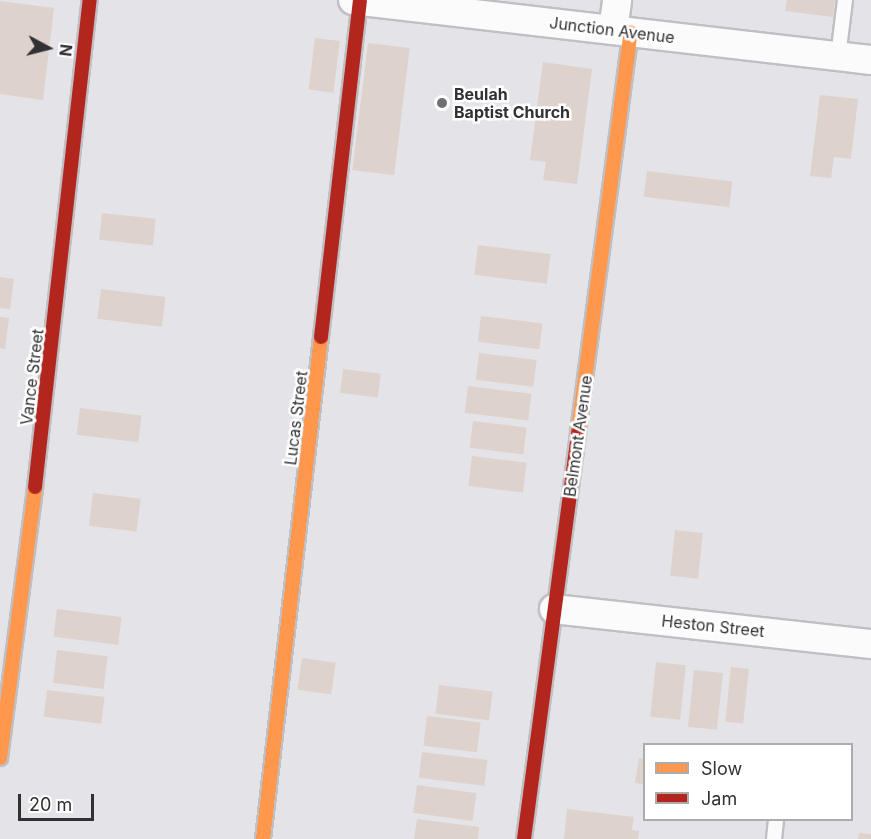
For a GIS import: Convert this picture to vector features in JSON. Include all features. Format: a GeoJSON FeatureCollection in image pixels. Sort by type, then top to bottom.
{"type":"FeatureCollection","features":[{"type":"Feature","properties":{"kind":"street","name":"Vance Street"},"geometry":{"type":"LineString","coordinates":[[0,758],[52,353],[90,0]]}},
{"type":"Feature","properties":{"kind":"street","name":"Junction Avenue"},"geometry":{"type":"LineString","coordinates":[[354,0],[871,60]]}},
{"type":"Feature","properties":{"kind":"street","name":"Belmont Avenue"},"geometry":{"type":"LineString","coordinates":[[524,839],[554,609],[622,31],[617,0]]}},
{"type":"Feature","properties":{"kind":"street","name":"Lucas Street"},"geometry":{"type":"LineString","coordinates":[[263,839],[360,1]]}},
{"type":"Feature","properties":{"kind":"street","name":"Heston Street"},"geometry":{"type":"LineString","coordinates":[[554,609],[871,644]]}},
{"type":"Feature","properties":{"kind":"lane"},"geometry":{"type":"LineString","coordinates":[[838,57],[845,0]]}},
{"type":"Feature","properties":{"kind":"lane"},"geometry":{"type":"LineString","coordinates":[[774,839],[776,821]]}},
{"type":"Feature","properties":{"kind":"building"},"geometry":{"type":"Polygon","coordinates":[[[787,0],[835,0],[833,17],[785,11],[787,0]]]}},
{"type":"Feature","properties":{"kind":"building"},"geometry":{"type":"Polygon","coordinates":[[[0,1],[54,8],[43,100],[0,94],[0,1]]]}},
{"type":"Feature","properties":{"kind":"building"},"geometry":{"type":"Polygon","coordinates":[[[315,38],[340,41],[333,93],[309,90],[315,38]]]}},
{"type":"Feature","properties":{"kind":"building"},"geometry":{"type":"Polygon","coordinates":[[[368,43],[410,48],[394,175],[352,170],[368,43]]]}},
{"type":"Feature","properties":{"kind":"building"},"geometry":{"type":"Polygon","coordinates":[[[543,62],[592,69],[577,184],[543,180],[546,162],[530,160],[543,62]]]}},
{"type":"Feature","properties":{"kind":"building"},"geometry":{"type":"Polygon","coordinates":[[[820,95],[858,99],[851,159],[834,157],[831,178],[810,176],[820,95]]]}},
{"type":"Feature","properties":{"kind":"building"},"geometry":{"type":"Polygon","coordinates":[[[647,171],[732,181],[729,207],[644,197],[647,171]]]}},
{"type":"Feature","properties":{"kind":"building"},"geometry":{"type":"Polygon","coordinates":[[[102,213],[156,219],[153,245],[99,240],[102,213]]]}},
{"type":"Feature","properties":{"kind":"building"},"geometry":{"type":"Polygon","coordinates":[[[478,245],[550,254],[547,284],[474,275],[478,245]]]}},
{"type":"Feature","properties":{"kind":"building"},"geometry":{"type":"Polygon","coordinates":[[[0,277],[14,279],[10,309],[0,308],[0,277]]]}},
{"type":"Feature","properties":{"kind":"building"},"geometry":{"type":"Polygon","coordinates":[[[101,289],[166,297],[162,327],[97,319],[101,289]]]}},
{"type":"Feature","properties":{"kind":"building"},"geometry":{"type":"Polygon","coordinates":[[[481,316],[543,324],[539,349],[478,342],[481,316]]]}},
{"type":"Feature","properties":{"kind":"building"},"geometry":{"type":"Polygon","coordinates":[[[0,317],[9,318],[5,349],[0,348],[0,317]]]}},
{"type":"Feature","properties":{"kind":"building"},"geometry":{"type":"Polygon","coordinates":[[[479,353],[537,360],[533,387],[476,380],[479,353]]]}},
{"type":"Feature","properties":{"kind":"building"},"geometry":{"type":"Polygon","coordinates":[[[343,369],[381,374],[378,397],[340,393],[343,369]]]}},
{"type":"Feature","properties":{"kind":"building"},"geometry":{"type":"Polygon","coordinates":[[[468,386],[532,394],[528,421],[465,413],[468,386]]]}},
{"type":"Feature","properties":{"kind":"building"},"geometry":{"type":"Polygon","coordinates":[[[80,408],[142,416],[138,442],[77,435],[80,408]]]}},
{"type":"Feature","properties":{"kind":"building"},"geometry":{"type":"Polygon","coordinates":[[[473,421],[527,428],[523,454],[470,448],[473,421]]]}},
{"type":"Feature","properties":{"kind":"building"},"geometry":{"type":"Polygon","coordinates":[[[472,456],[527,463],[523,492],[468,486],[472,456]]]}},
{"type":"Feature","properties":{"kind":"building"},"geometry":{"type":"Polygon","coordinates":[[[93,493],[141,499],[137,532],[89,526],[93,493]]]}},
{"type":"Feature","properties":{"kind":"building"},"geometry":{"type":"Polygon","coordinates":[[[675,530],[703,533],[698,579],[670,576],[675,530]]]}},
{"type":"Feature","properties":{"kind":"building"},"geometry":{"type":"Polygon","coordinates":[[[57,609],[122,617],[118,645],[54,637],[57,609]]]}},
{"type":"Feature","properties":{"kind":"building"},"geometry":{"type":"Polygon","coordinates":[[[57,650],[108,656],[104,689],[53,683],[57,650]]]}},
{"type":"Feature","properties":{"kind":"building"},"geometry":{"type":"Polygon","coordinates":[[[302,658],[336,663],[331,694],[298,690],[302,658]]]}},
{"type":"Feature","properties":{"kind":"building"},"geometry":{"type":"Polygon","coordinates":[[[656,662],[686,665],[680,720],[650,717],[656,662]]]}},
{"type":"Feature","properties":{"kind":"building"},"geometry":{"type":"Polygon","coordinates":[[[731,667],[749,669],[743,724],[725,722],[731,667]]]}},
{"type":"Feature","properties":{"kind":"building"},"geometry":{"type":"Polygon","coordinates":[[[694,670],[723,673],[717,730],[688,727],[694,670]]]}},
{"type":"Feature","properties":{"kind":"building"},"geometry":{"type":"Polygon","coordinates":[[[439,685],[493,692],[489,720],[435,714],[439,685]]]}},
{"type":"Feature","properties":{"kind":"building"},"geometry":{"type":"Polygon","coordinates":[[[47,690],[105,697],[101,724],[44,717],[47,690]]]}},
{"type":"Feature","properties":{"kind":"building"},"geometry":{"type":"Polygon","coordinates":[[[427,716],[481,723],[477,752],[423,746],[427,716]]]}},
{"type":"Feature","properties":{"kind":"building"},"geometry":{"type":"Polygon","coordinates":[[[422,752],[488,760],[484,786],[419,778],[422,752]]]}},
{"type":"Feature","properties":{"kind":"building"},"geometry":{"type":"Polygon","coordinates":[[[639,758],[643,759],[643,784],[635,783],[639,758]]]}},
{"type":"Feature","properties":{"kind":"building"},"geometry":{"type":"Polygon","coordinates":[[[417,785],[476,793],[473,821],[413,813],[417,785]]]}},
{"type":"Feature","properties":{"kind":"building"},"geometry":{"type":"Polygon","coordinates":[[[567,809],[634,817],[632,830],[639,831],[638,839],[564,839],[567,809]]]}},
{"type":"Feature","properties":{"kind":"building"},"geometry":{"type":"Polygon","coordinates":[[[417,819],[479,827],[478,839],[414,839],[417,819]]]}},
{"type":"Feature","properties":{"kind":"building"},"geometry":{"type":"Polygon","coordinates":[[[859,833],[871,834],[871,839],[858,839],[859,833]]]}},
{"type":"Feature","properties":{"kind":"traffic: slow"},"geometry":{"type":"LineString","coordinates":[[578,432],[631,32]]}},
{"type":"Feature","properties":{"kind":"traffic: slow"},"geometry":{"type":"LineString","coordinates":[[263,839],[321,337]]}},
{"type":"Feature","properties":{"kind":"traffic: slow"},"geometry":{"type":"LineString","coordinates":[[0,758],[35,487]]}},
{"type":"Feature","properties":{"kind":"traffic: jam"},"geometry":{"type":"LineString","coordinates":[[35,487],[90,0]]}},
{"type":"Feature","properties":{"kind":"traffic: jam"},"geometry":{"type":"LineString","coordinates":[[321,337],[360,1]]}},
{"type":"Feature","properties":{"kind":"traffic: jam"},"geometry":{"type":"LineString","coordinates":[[524,839],[578,432]]}},
{"type":"Feature","properties":{"kind":"place","name":"Beulah Baptist Church"},"geometry":{"type":"Point","coordinates":[442,103]}}]}
